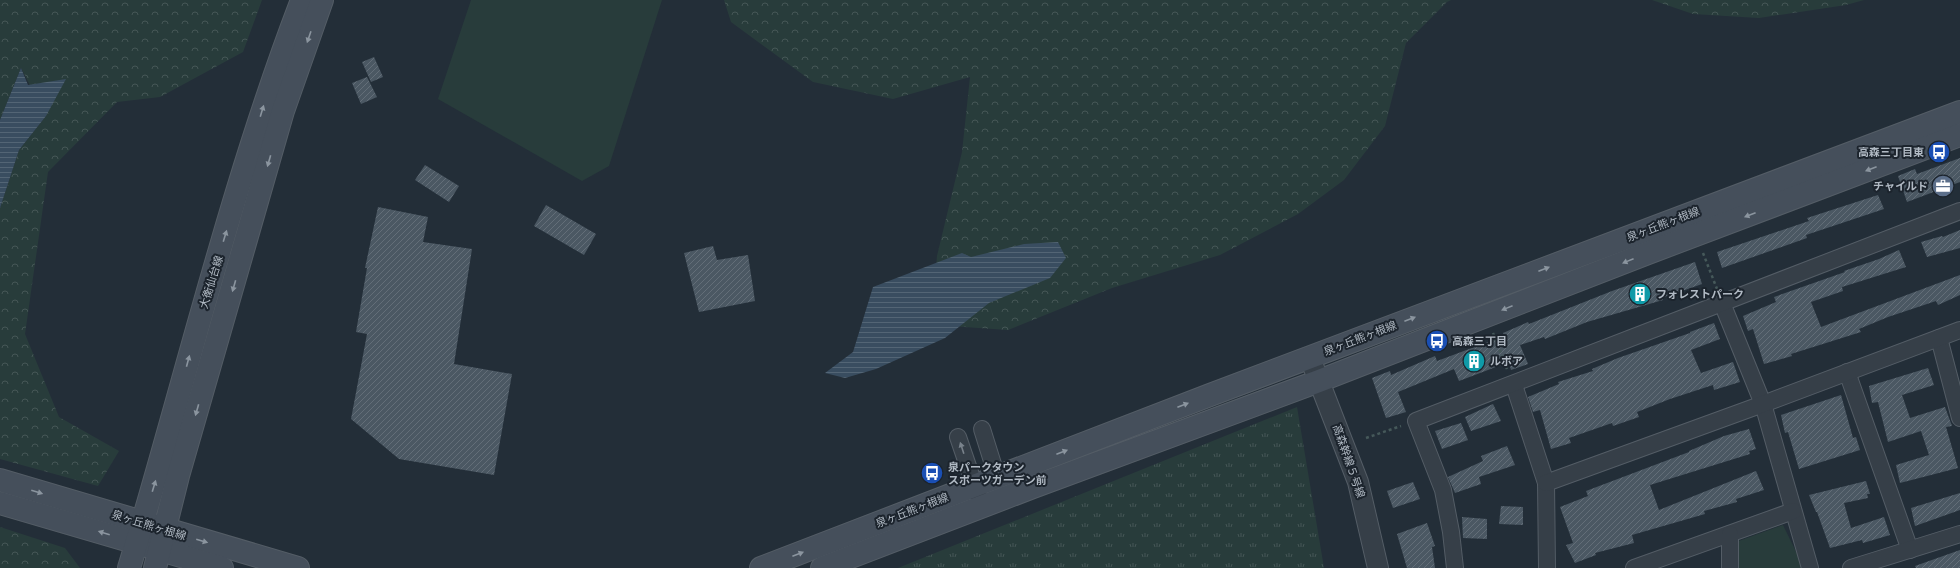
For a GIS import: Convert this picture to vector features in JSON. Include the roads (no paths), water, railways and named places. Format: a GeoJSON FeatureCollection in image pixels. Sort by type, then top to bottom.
{"type":"FeatureCollection","features":[{"type":"Feature","properties":{"kind":"main road","name":"大衡仙台線"},"geometry":{"type":"LineString","coordinates":[[129,568],[199,320],[241,181],[276,68],[302,0]]}},
{"type":"Feature","properties":{"kind":"main road","name":"大衡仙台線"},"geometry":{"type":"LineString","coordinates":[[160,549],[178,476],[283,111],[322,0]]}},
{"type":"Feature","properties":{"kind":"main road","name":"泉ヶ丘熊ヶ根線"},"geometry":{"type":"LineString","coordinates":[[761,568],[1960,112]]}},
{"type":"Feature","properties":{"kind":"main road","name":"泉ヶ丘熊ヶ根線"},"geometry":{"type":"LineString","coordinates":[[822,568],[1319,381],[1648,253],[1960,135]]}},
{"type":"Feature","properties":{"kind":"main road","name":"泉ヶ丘熊ヶ根線"},"geometry":{"type":"LineString","coordinates":[[0,480],[140,533],[160,549],[222,568]]}},
{"type":"Feature","properties":{"kind":"main road","name":"泉ヶ丘熊ヶ根線"},"geometry":{"type":"LineString","coordinates":[[0,502],[140,533]]}},
{"type":"Feature","properties":{"kind":"main road","name":"泉ヶ丘熊ヶ根線"},"geometry":{"type":"LineString","coordinates":[[160,549],[298,568]]}},
{"type":"Feature","properties":{"kind":"street"},"geometry":{"type":"LineString","coordinates":[[1455,568],[1451,532],[1443,490],[1416,421],[1514,385],[1960,211]]}},
{"type":"Feature","properties":{"kind":"street"},"geometry":{"type":"LineString","coordinates":[[1722,303],[1763,404],[1810,568]]}},
{"type":"Feature","properties":{"kind":"street"},"geometry":{"type":"LineString","coordinates":[[1546,483],[1960,330]]}},
{"type":"Feature","properties":{"kind":"street"},"geometry":{"type":"LineString","coordinates":[[1939,338],[1960,418]]}},
{"type":"Feature","properties":{"kind":"street","name":"高森幹線５号線"},"geometry":{"type":"LineString","coordinates":[[1310,358],[1358,482],[1378,568]]}},
{"type":"Feature","properties":{"kind":"street"},"geometry":{"type":"LineString","coordinates":[[1847,372],[1910,550]]}},
{"type":"Feature","properties":{"kind":"street"},"geometry":{"type":"LineString","coordinates":[[1514,385],[1546,483],[1547,568]]}},
{"type":"Feature","properties":{"kind":"street"},"geometry":{"type":"LineString","coordinates":[[982,429],[997,477]]}},
{"type":"Feature","properties":{"kind":"street"},"geometry":{"type":"LineString","coordinates":[[958,437],[982,508]]}},
{"type":"Feature","properties":{"kind":"street"},"geometry":{"type":"LineString","coordinates":[[1641,567],[1793,511]]}},
{"type":"Feature","properties":{"kind":"street"},"geometry":{"type":"LineString","coordinates":[[1730,534],[1730,568]]}},
{"type":"Feature","properties":{"kind":"street"},"geometry":{"type":"LineString","coordinates":[[1851,568],[1960,534]]}},
{"type":"Feature","properties":{"kind":"water"},"geometry":{"type":"Polygon","coordinates":[[[21,68],[28,85],[66,79],[46,116],[19,150],[0,208],[0,120],[21,68]]]}},
{"type":"Feature","properties":{"kind":"water"},"geometry":{"type":"Polygon","coordinates":[[[1058,242],[1066,258],[1050,278],[989,303],[945,338],[876,369],[845,378],[825,373],[853,352],[873,287],[962,253],[971,257],[1024,244],[1058,242]]]}},
{"type":"Feature","properties":{"kind":"place","name":"高森三丁目東"},"geometry":{"type":"Point","coordinates":[1939,152]}},
{"type":"Feature","properties":{"kind":"place","name":"チャイルド"},"geometry":{"type":"Point","coordinates":[1943,186]}},
{"type":"Feature","properties":{"kind":"place","name":"フォレストパーク"},"geometry":{"type":"Point","coordinates":[1640,294]}},
{"type":"Feature","properties":{"kind":"place","name":"高森三丁目"},"geometry":{"type":"Point","coordinates":[1437,341]}},
{"type":"Feature","properties":{"kind":"place","name":"ルボア"},"geometry":{"type":"Point","coordinates":[1474,361]}},
{"type":"Feature","properties":{"kind":"place","name":"泉パークタウン スポーツガーデン前"},"geometry":{"type":"Point","coordinates":[932,473]}}]}
